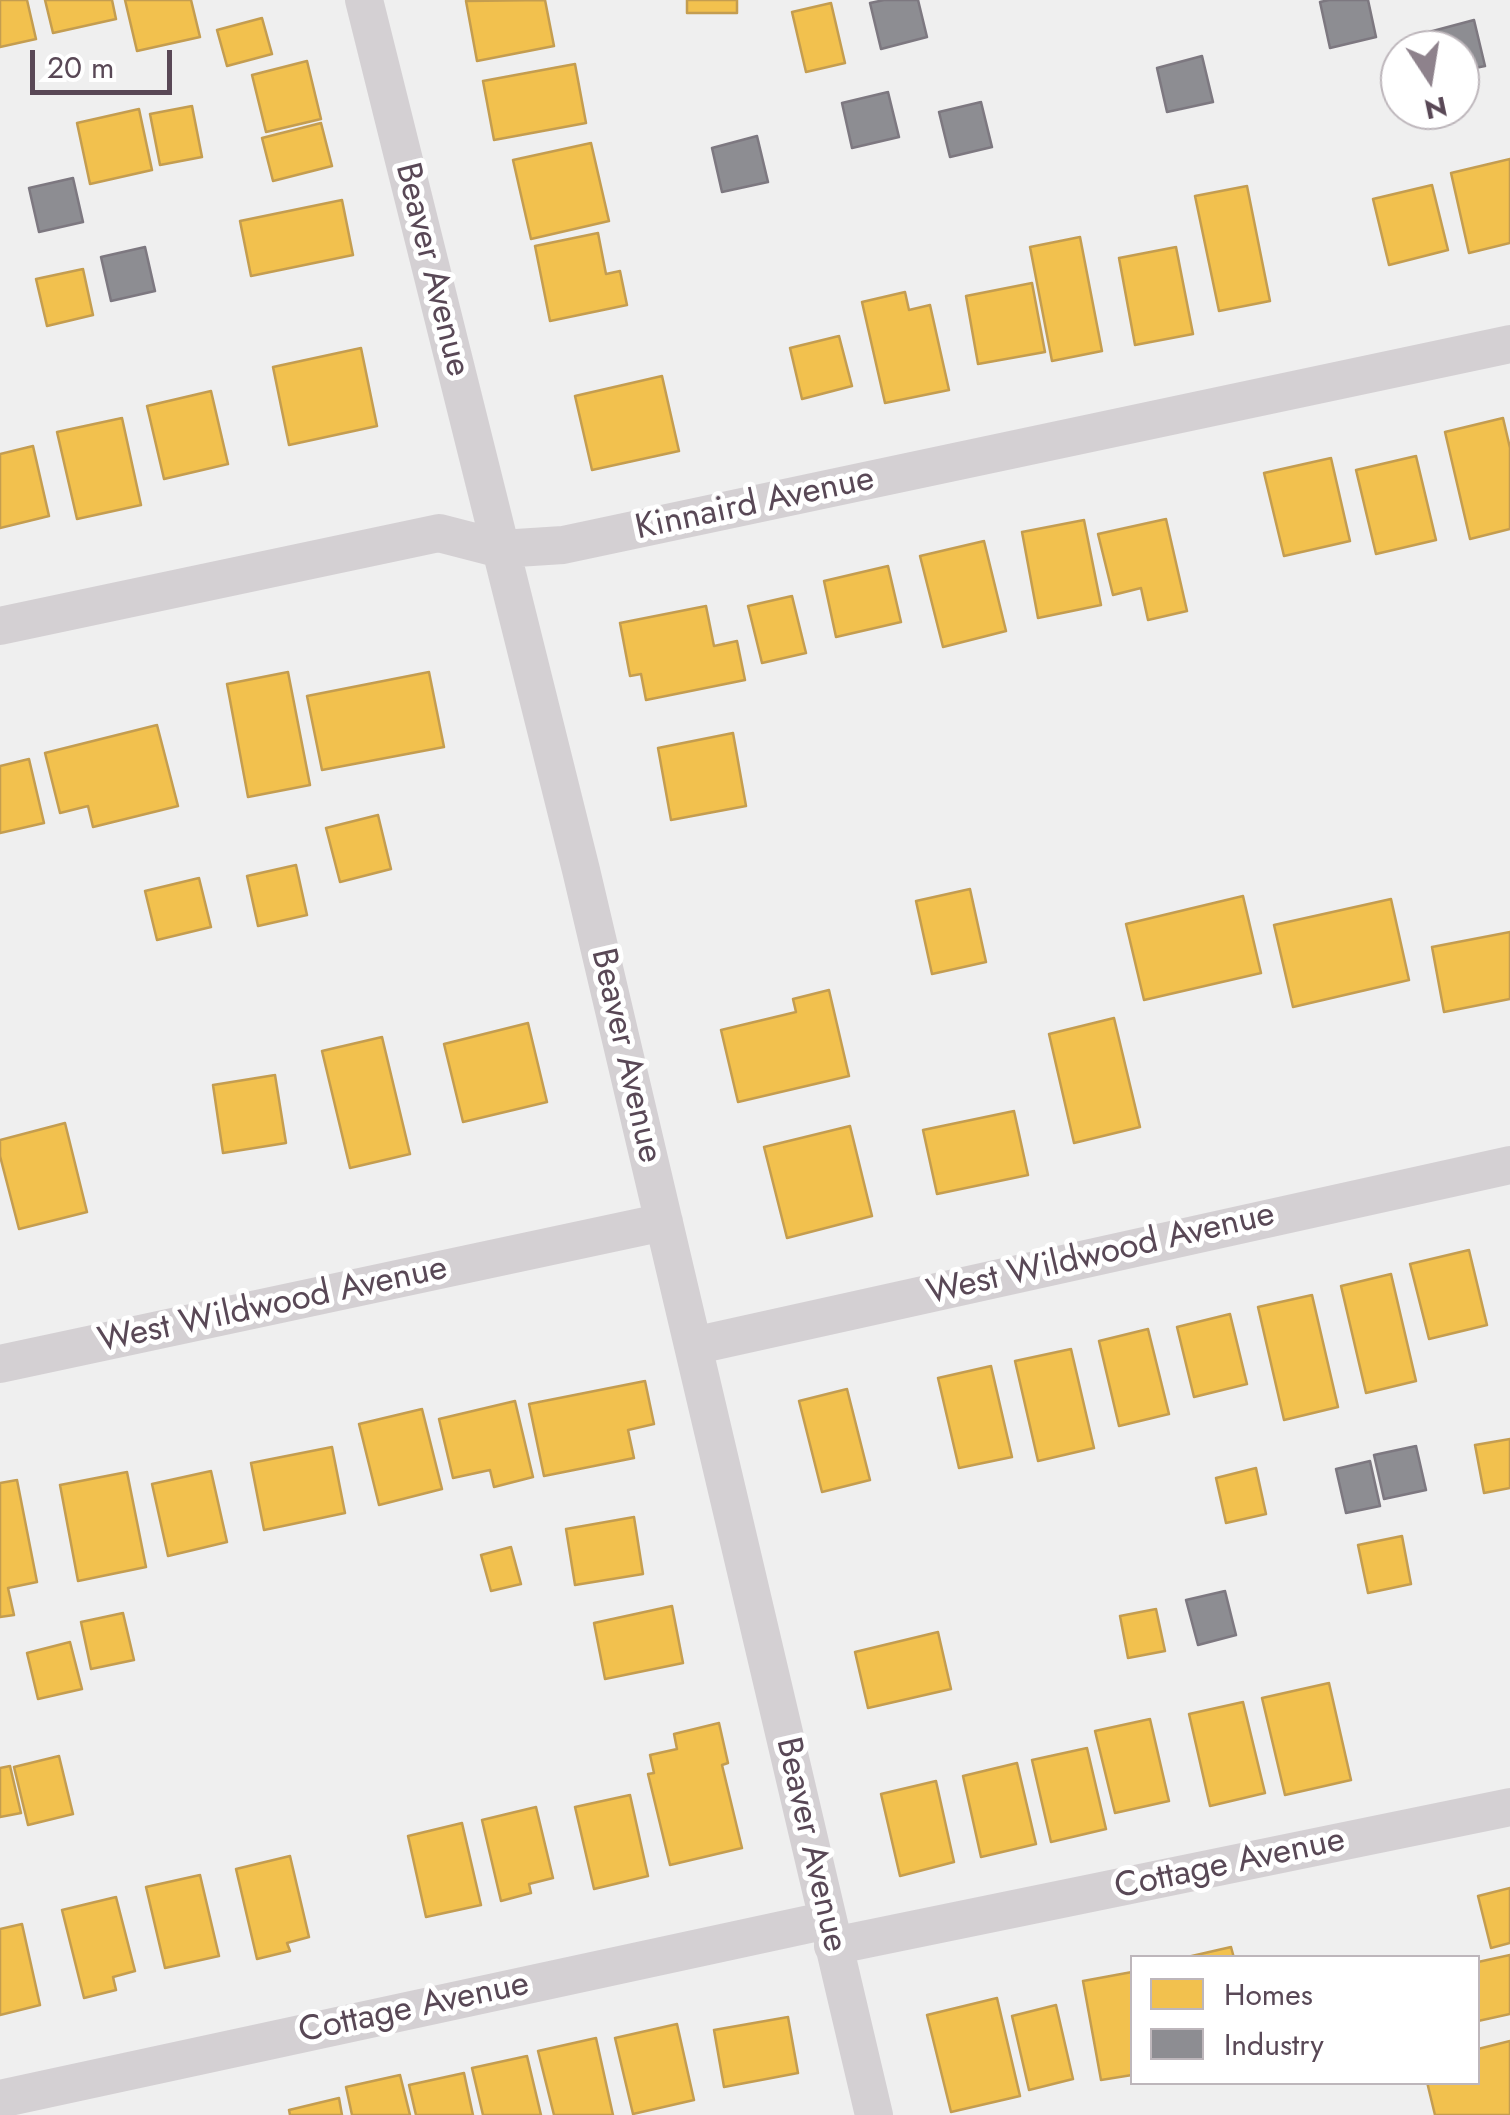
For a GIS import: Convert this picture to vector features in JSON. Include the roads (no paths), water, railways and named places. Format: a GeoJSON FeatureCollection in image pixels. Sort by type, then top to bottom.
{"type":"FeatureCollection","features":[{"type":"Feature","properties":{"kind":"street","name":"Beaver Avenue"},"geometry":{"type":"LineString","coordinates":[[364,0],[581,870],[874,2115]]}},
{"type":"Feature","properties":{"kind":"street","name":"Kinnaird Avenue"},"geometry":{"type":"LineString","coordinates":[[0,626],[438,533],[501,549],[563,546],[1510,344]]}},
{"type":"Feature","properties":{"kind":"street","name":"West Wildwood Avenue"},"geometry":{"type":"LineString","coordinates":[[693,1346],[1510,1165]]}},
{"type":"Feature","properties":{"kind":"street","name":"West Wildwood Avenue"},"geometry":{"type":"LineString","coordinates":[[0,1364],[664,1222]]}},
{"type":"Feature","properties":{"kind":"street","name":"Cottage Avenue"},"geometry":{"type":"LineString","coordinates":[[0,2099],[830,1933],[1510,1807]]}}]}
